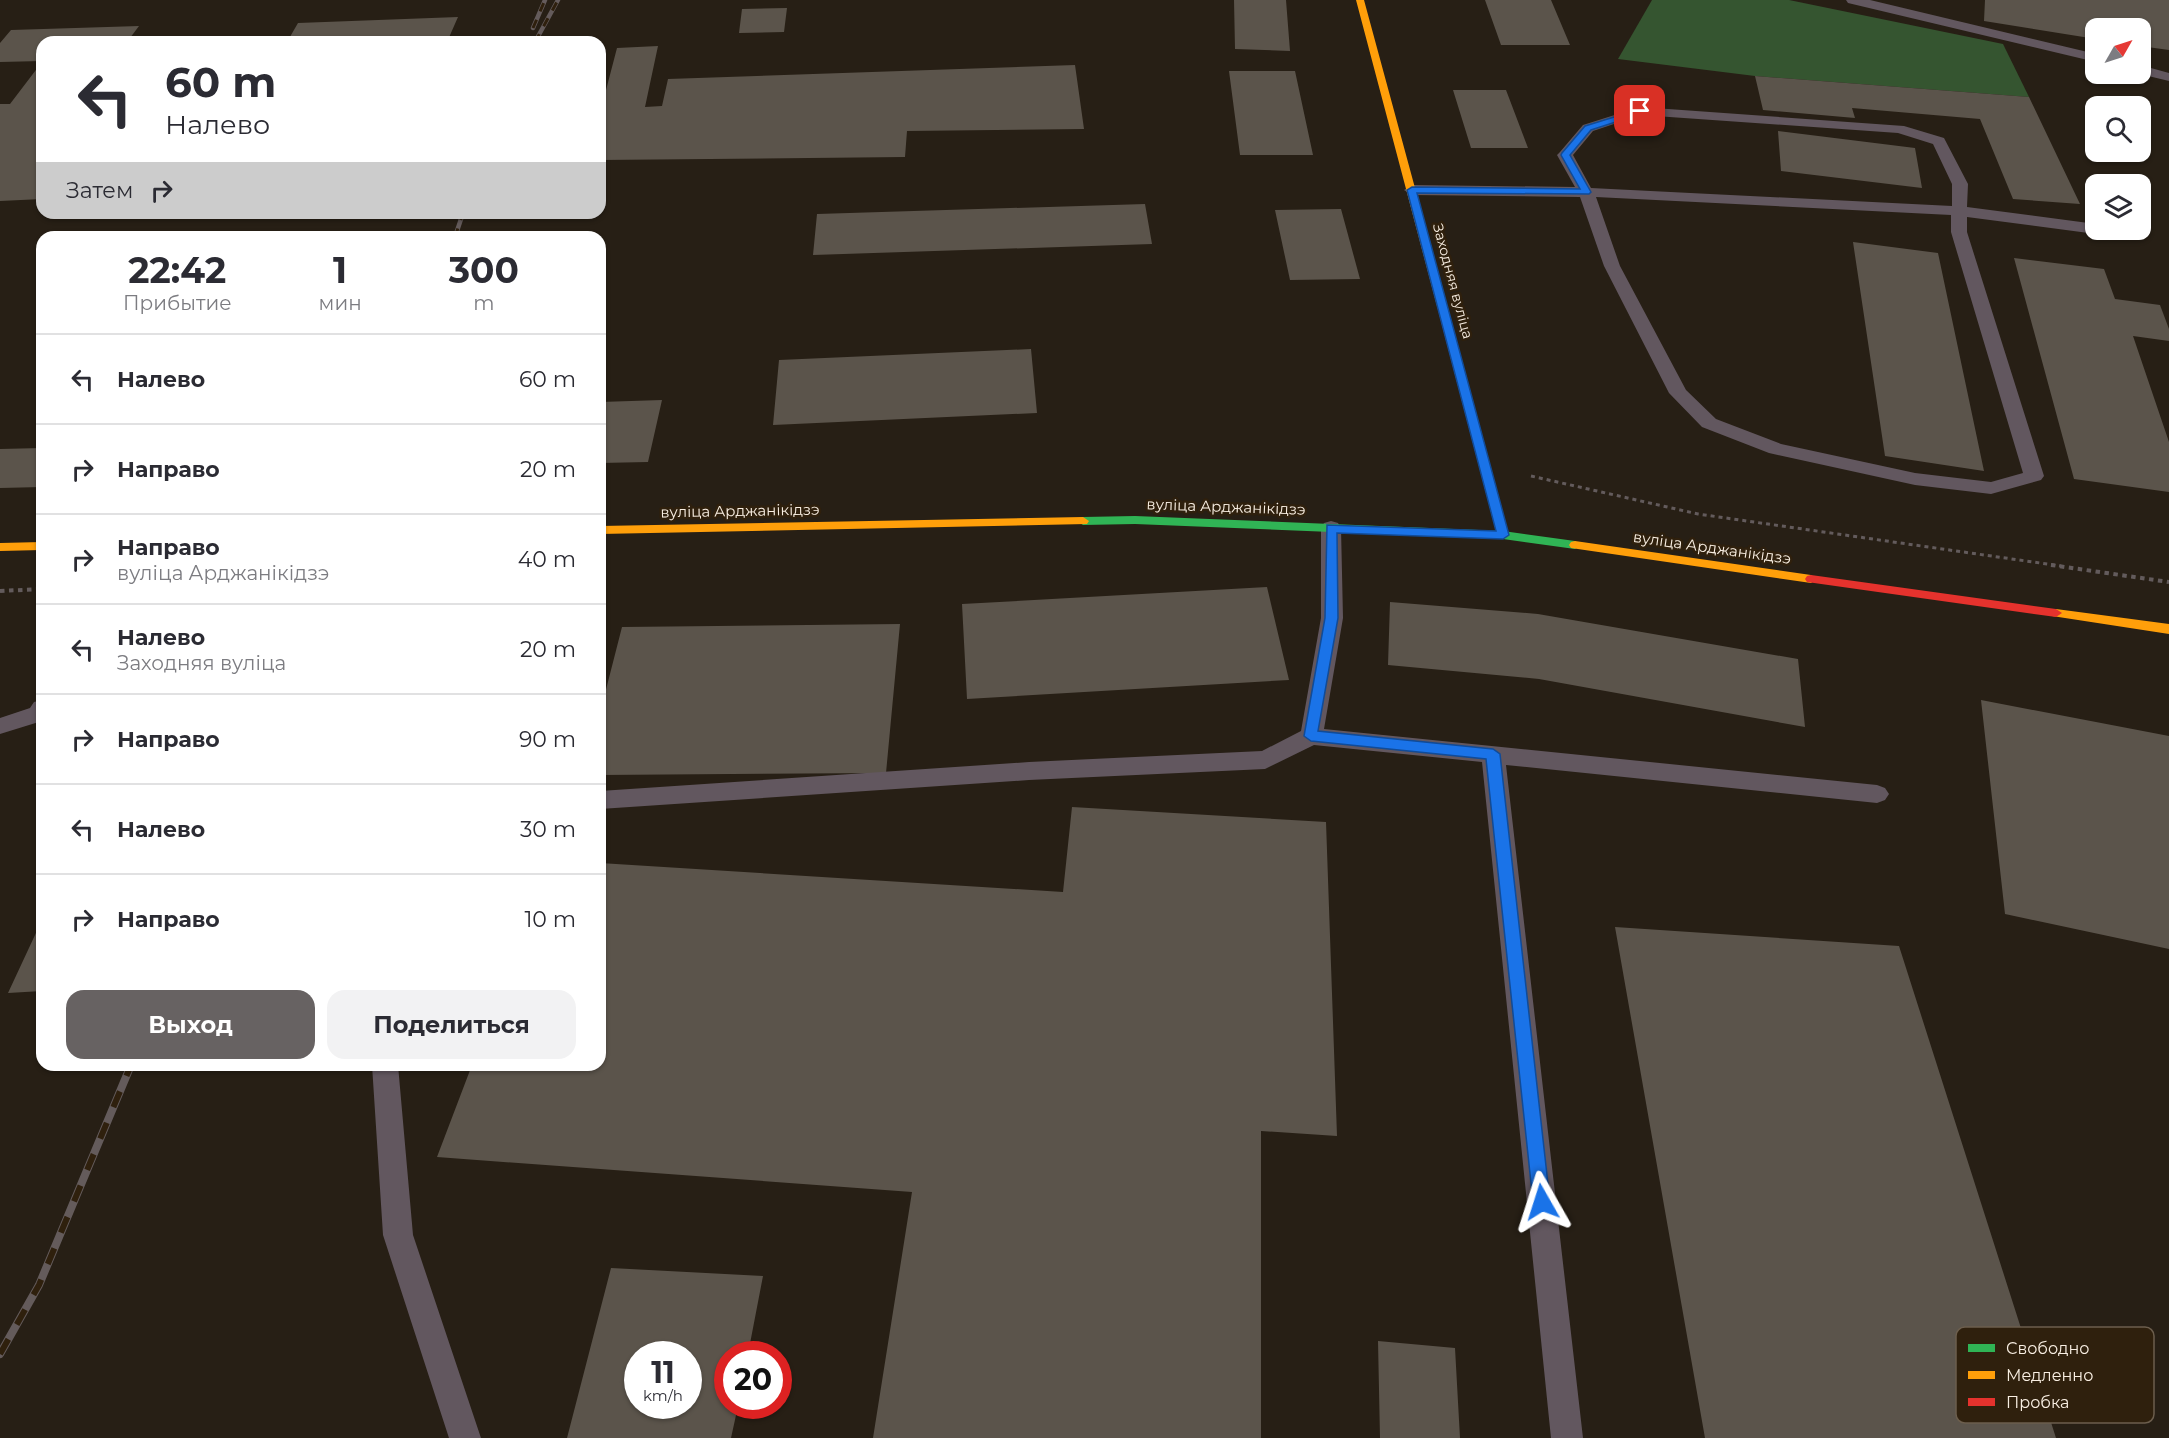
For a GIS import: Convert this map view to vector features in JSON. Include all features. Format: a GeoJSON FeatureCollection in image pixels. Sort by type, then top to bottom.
{"type":"FeatureCollection","features":[{"type":"Feature","properties":{"kind":"main road","name":"Заходняя вуліца"},"geometry":{"type":"LineString","coordinates":[[1360,0],[1503,535]]}},
{"type":"Feature","properties":{"kind":"main road","name":"вуліца Арджанікідзэ"},"geometry":{"type":"LineString","coordinates":[[606,530],[1135,520],[1503,535],[2169,629]]}},
{"type":"Feature","properties":{"kind":"main road"},"geometry":{"type":"LineString","coordinates":[[0,547],[36,546]]}},
{"type":"Feature","properties":{"kind":"lane"},"geometry":{"type":"LineString","coordinates":[[1853,0],[2085,55]]}},
{"type":"Feature","properties":{"kind":"lane"},"geometry":{"type":"LineString","coordinates":[[2151,72],[2169,77]]}},
{"type":"Feature","properties":{"kind":"lane"},"geometry":{"type":"LineString","coordinates":[[1640,111],[1899,129],[1939,141],[1960,184],[1959,232],[2034,476],[1991,488],[1915,479],[1776,449],[1709,423],[1678,393],[1612,266],[1586,192],[1565,155],[1588,128],[1640,111]]}},
{"type":"Feature","properties":{"kind":"lane"},"geometry":{"type":"LineString","coordinates":[[1412,190],[1586,192],[1959,211],[2085,228]]}},
{"type":"Feature","properties":{"kind":"lane"},"geometry":{"type":"LineString","coordinates":[[1311,736],[1332,618],[1331,528]]}},
{"type":"Feature","properties":{"kind":"lane"},"geometry":{"type":"LineString","coordinates":[[0,726],[36,715]]}},
{"type":"Feature","properties":{"kind":"lane"},"geometry":{"type":"LineString","coordinates":[[606,800],[1029,771],[1265,760],[1311,736],[1877,794]]}},
{"type":"Feature","properties":{"kind":"lane"},"geometry":{"type":"LineString","coordinates":[[1493,754],[1567,1438]]}},
{"type":"Feature","properties":{"kind":"lane"},"geometry":{"type":"LineString","coordinates":[[385,1071],[398,1235],[465,1438]]}},
{"type":"Feature","properties":{"kind":"path"},"geometry":{"type":"LineString","coordinates":[[1484,466],[1698,514],[2169,582]]}},
{"type":"Feature","properties":{"kind":"path"},"geometry":{"type":"LineString","coordinates":[[0,591],[36,589]]}},
{"type":"Feature","properties":{"kind":"green space"},"geometry":{"type":"Polygon","coordinates":[[[1652,0],[1789,0],[2003,44],[2029,97],[1755,76],[1618,59],[1652,0]]]}},
{"type":"Feature","properties":{"kind":"building"},"geometry":{"type":"Polygon","coordinates":[[[1234,0],[1286,0],[1290,51],[1235,49],[1234,0]]]}},
{"type":"Feature","properties":{"kind":"building"},"geometry":{"type":"Polygon","coordinates":[[[1485,0],[1551,0],[1570,45],[1501,45],[1485,0]]]}},
{"type":"Feature","properties":{"kind":"building"},"geometry":{"type":"Polygon","coordinates":[[[1985,0],[2169,0],[2169,50],[2151,48],[2151,18],[2085,18],[2085,37],[1984,21],[1985,0]]]}},
{"type":"Feature","properties":{"kind":"building"},"geometry":{"type":"Polygon","coordinates":[[[787,8],[784,32],[739,33],[742,9],[787,8]]]}},
{"type":"Feature","properties":{"kind":"building"},"geometry":{"type":"Polygon","coordinates":[[[458,17],[450,36],[290,36],[298,23],[458,17]]]}},
{"type":"Feature","properties":{"kind":"building"},"geometry":{"type":"Polygon","coordinates":[[[139,26],[132,36],[36,36],[36,61],[0,62],[0,43],[11,30],[139,26]]]}},
{"type":"Feature","properties":{"kind":"building"},"geometry":{"type":"Polygon","coordinates":[[[658,46],[645,107],[662,106],[668,79],[1075,65],[1084,129],[907,131],[905,157],[606,160],[606,90],[617,48],[658,46]]]}},
{"type":"Feature","properties":{"kind":"building"},"geometry":{"type":"Polygon","coordinates":[[[36,70],[36,199],[0,201],[0,104],[10,104],[36,70]]]}},
{"type":"Feature","properties":{"kind":"building"},"geometry":{"type":"Polygon","coordinates":[[[1229,71],[1295,71],[1313,155],[1240,155],[1229,71]]]}},
{"type":"Feature","properties":{"kind":"building"},"geometry":{"type":"Polygon","coordinates":[[[1755,76],[2029,97],[2080,204],[2013,199],[1980,119],[1852,108],[1855,118],[1763,110],[1755,76]]]}},
{"type":"Feature","properties":{"kind":"building"},"geometry":{"type":"Polygon","coordinates":[[[1453,90],[1506,90],[1528,148],[1471,148],[1453,90]]]}},
{"type":"Feature","properties":{"kind":"building"},"geometry":{"type":"Polygon","coordinates":[[[1778,131],[1915,148],[1922,188],[1781,171],[1778,131]]]}},
{"type":"Feature","properties":{"kind":"building"},"geometry":{"type":"Polygon","coordinates":[[[1145,204],[1152,244],[813,255],[817,214],[1145,204]]]}},
{"type":"Feature","properties":{"kind":"building"},"geometry":{"type":"Polygon","coordinates":[[[1341,209],[1360,279],[1290,280],[1275,210],[1341,209]]]}},
{"type":"Feature","properties":{"kind":"building"},"geometry":{"type":"Polygon","coordinates":[[[1853,242],[1938,253],[1984,471],[1885,456],[1853,242]]]}},
{"type":"Feature","properties":{"kind":"building"},"geometry":{"type":"Polygon","coordinates":[[[2014,258],[2104,269],[2115,299],[2160,305],[2169,329],[2169,341],[2133,336],[2169,442],[2169,492],[2074,479],[2014,258]]]}},
{"type":"Feature","properties":{"kind":"building"},"geometry":{"type":"Polygon","coordinates":[[[1031,349],[1037,413],[773,425],[779,360],[1031,349]]]}},
{"type":"Feature","properties":{"kind":"building"},"geometry":{"type":"Polygon","coordinates":[[[662,400],[648,462],[606,463],[606,402],[662,400]]]}},
{"type":"Feature","properties":{"kind":"building"},"geometry":{"type":"Polygon","coordinates":[[[36,448],[36,487],[0,488],[0,449],[36,448]]]}},
{"type":"Feature","properties":{"kind":"building"},"geometry":{"type":"Polygon","coordinates":[[[1267,587],[1289,680],[967,699],[962,604],[1267,587]]]}},
{"type":"Feature","properties":{"kind":"building"},"geometry":{"type":"Polygon","coordinates":[[[1390,602],[1538,614],[1798,659],[1805,727],[1539,679],[1388,665],[1390,602]]]}},
{"type":"Feature","properties":{"kind":"building"},"geometry":{"type":"Polygon","coordinates":[[[900,624],[886,773],[606,775],[606,690],[622,627],[900,624]]]}},
{"type":"Feature","properties":{"kind":"building"},"geometry":{"type":"Polygon","coordinates":[[[1981,700],[2169,736],[2169,949],[2005,914],[1981,700]]]}},
{"type":"Feature","properties":{"kind":"building"},"geometry":{"type":"Polygon","coordinates":[[[1072,807],[1326,822],[1337,1136],[1261,1131],[1261,1438],[873,1438],[912,1192],[437,1157],[470,1071],[606,1071],[606,863],[1063,892],[1072,807]]]}},
{"type":"Feature","properties":{"kind":"building"},"geometry":{"type":"Polygon","coordinates":[[[1615,927],[1899,946],[2021,1327],[1956,1327],[1956,1423],[2051,1423],[2056,1438],[1705,1438],[1615,927]]]}},
{"type":"Feature","properties":{"kind":"building"},"geometry":{"type":"Polygon","coordinates":[[[36,933],[36,991],[8,993],[36,933]]]}},
{"type":"Feature","properties":{"kind":"building"},"geometry":{"type":"Polygon","coordinates":[[[611,1268],[763,1276],[750,1341],[714,1341],[714,1419],[735,1419],[731,1438],[567,1438],[611,1268]]]}},
{"type":"Feature","properties":{"kind":"building"},"geometry":{"type":"Polygon","coordinates":[[[1378,1341],[1455,1348],[1460,1438],[1380,1438],[1378,1341]]]}},
{"type":"Feature","properties":{"kind":"railway"},"geometry":{"type":"LineString","coordinates":[[533,28],[545,0]]}},
{"type":"Feature","properties":{"kind":"railway"},"geometry":{"type":"LineString","coordinates":[[538,36],[558,0]]}},
{"type":"Feature","properties":{"kind":"railway"},"geometry":{"type":"LineString","coordinates":[[457,231],[461,219]]}},
{"type":"Feature","properties":{"kind":"railway"},"geometry":{"type":"LineString","coordinates":[[0,1354],[39,1285],[128,1071]]}},
{"type":"Feature","properties":{"kind":"traffic: fast"},"geometry":{"type":"LineString","coordinates":[[1083,521],[1135,520],[1503,535],[1575,545]]}},
{"type":"Feature","properties":{"kind":"traffic: slow"},"geometry":{"type":"LineString","coordinates":[[1360,0],[1442,306]]}},
{"type":"Feature","properties":{"kind":"traffic: slow"},"geometry":{"type":"LineString","coordinates":[[606,530],[1083,521]]}},
{"type":"Feature","properties":{"kind":"traffic: slow"},"geometry":{"type":"LineString","coordinates":[[1575,545],[1811,579]]}},
{"type":"Feature","properties":{"kind":"traffic: slow"},"geometry":{"type":"LineString","coordinates":[[0,547],[36,546]]}},
{"type":"Feature","properties":{"kind":"traffic: slow"},"geometry":{"type":"LineString","coordinates":[[2056,613],[2169,629]]}},
{"type":"Feature","properties":{"kind":"traffic: jam"},"geometry":{"type":"LineString","coordinates":[[1442,306],[1503,535]]}},
{"type":"Feature","properties":{"kind":"traffic: jam"},"geometry":{"type":"LineString","coordinates":[[1811,579],[2056,613]]}},
{"type":"Feature","properties":{"kind":"route"},"geometry":{"type":"LineString","coordinates":[[1542,1202],[1493,754],[1311,736],[1332,618],[1331,528],[1503,535],[1412,190],[1586,192],[1565,155],[1588,128],[1640,111]]}}]}
